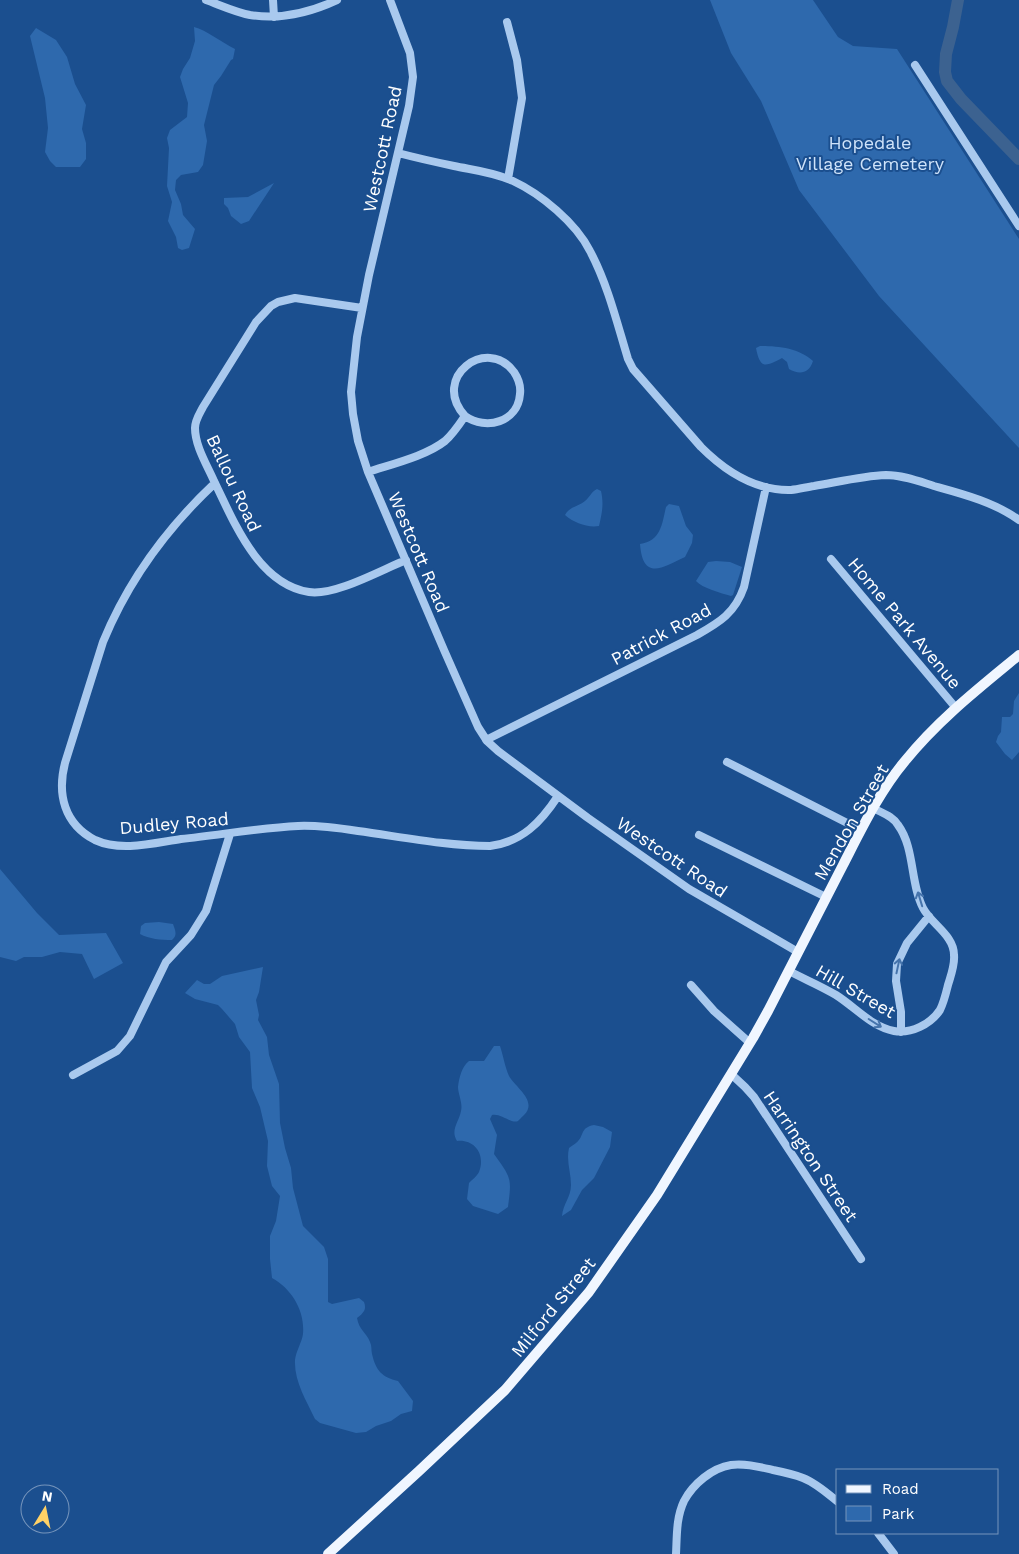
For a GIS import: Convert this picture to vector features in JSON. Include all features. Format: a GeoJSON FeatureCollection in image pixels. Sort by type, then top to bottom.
{"type":"FeatureCollection","features":[{"type":"Feature","properties":{"kind":"main road","name":"Mendon Street"},"geometry":{"type":"LineString","coordinates":[[751,1040],[789,971],[873,808],[904,761],[956,708],[1019,655]]}},
{"type":"Feature","properties":{"kind":"main road","name":"Milford Street"},"geometry":{"type":"LineString","coordinates":[[328,1554],[505,1390],[589,1292],[638,1224],[751,1040]]}},
{"type":"Feature","properties":{"kind":"street"},"geometry":{"type":"LineString","coordinates":[[206,0],[249,15],[274,16],[288,16],[316,10],[337,0]]}},
{"type":"Feature","properties":{"kind":"street"},"geometry":{"type":"LineString","coordinates":[[273,0],[274,16]]}},
{"type":"Feature","properties":{"kind":"street","name":"Westcott Road"},"geometry":{"type":"LineString","coordinates":[[390,0],[406,39],[413,64],[413,77],[409,106],[357,337],[351,392],[358,441],[368,472],[468,705],[486,740],[558,796],[656,867],[689,889],[798,952]]}},
{"type":"Feature","properties":{"kind":"street"},"geometry":{"type":"LineString","coordinates":[[507,22],[517,60],[522,98],[508,179]]}},
{"type":"Feature","properties":{"kind":"street"},"geometry":{"type":"LineString","coordinates":[[915,65],[1019,226]]}},
{"type":"Feature","properties":{"kind":"street"},"geometry":{"type":"LineString","coordinates":[[398,153],[488,172],[508,179],[535,192],[556,210],[590,250],[603,278],[628,359],[633,369],[712,458],[731,472],[766,487],[792,490],[869,476],[893,475],[970,497],[992,505],[1019,520]]}},
{"type":"Feature","properties":{"kind":"street","name":"Ballou Road"},"geometry":{"type":"LineString","coordinates":[[362,308],[306,299],[288,299],[271,306],[256,322],[203,407],[195,426],[195,434],[215,483],[250,550],[269,571],[296,588],[318,593],[339,588],[406,560]]}},
{"type":"Feature","properties":{"kind":"street"},"geometry":{"type":"LineString","coordinates":[[490,358],[505,363],[515,374],[520,386],[519,400],[513,412],[503,420],[490,424],[476,423],[465,416],[460,411],[454,397],[455,382],[462,368],[475,360],[490,358]]}},
{"type":"Feature","properties":{"kind":"street"},"geometry":{"type":"LineString","coordinates":[[368,472],[433,448],[450,435],[465,416]]}},
{"type":"Feature","properties":{"kind":"street","name":"Dudley Road"},"geometry":{"type":"LineString","coordinates":[[215,483],[188,508],[158,544],[131,586],[110,626],[98,657],[65,762],[61,787],[63,803],[73,822],[90,837],[103,843],[124,846],[312,826],[490,846],[508,843],[528,832],[545,814],[558,796]]}},
{"type":"Feature","properties":{"kind":"street","name":"Patrick Road"},"geometry":{"type":"LineString","coordinates":[[486,740],[697,635],[728,615],[740,598],[744,588],[766,487]]}},
{"type":"Feature","properties":{"kind":"street","name":"Home Park Avenue"},"geometry":{"type":"LineString","coordinates":[[831,558],[956,708]]}},
{"type":"Feature","properties":{"kind":"street"},"geometry":{"type":"LineString","coordinates":[[726,762],[861,830]]}},
{"type":"Feature","properties":{"kind":"street","name":"Hill Street"},"geometry":{"type":"LineString","coordinates":[[789,971],[835,995],[877,1025],[894,1031],[901,1032],[918,1028],[927,1023],[943,1002],[954,960],[953,947],[948,938],[924,910],[920,901],[902,831],[894,819],[873,808]]}},
{"type":"Feature","properties":{"kind":"street"},"geometry":{"type":"LineString","coordinates":[[72,1075],[116,1051],[130,1036],[166,962],[191,935],[206,911],[230,834]]}},
{"type":"Feature","properties":{"kind":"street"},"geometry":{"type":"LineString","coordinates":[[699,835],[826,897]]}},
{"type":"Feature","properties":{"kind":"street"},"geometry":{"type":"LineString","coordinates":[[901,1032],[901,1012],[896,981],[897,964],[907,943],[929,916]]}},
{"type":"Feature","properties":{"kind":"street"},"geometry":{"type":"LineString","coordinates":[[691,985],[714,1011],[751,1040]]}},
{"type":"Feature","properties":{"kind":"street","name":"Harrington Street"},"geometry":{"type":"LineString","coordinates":[[731,1074],[754,1097],[861,1259]]}},
{"type":"Feature","properties":{"kind":"street"},"geometry":{"type":"LineString","coordinates":[[676,1554],[678,1520],[684,1501],[694,1486],[720,1468],[742,1465],[794,1475],[813,1483],[836,1500]]}},
{"type":"Feature","properties":{"kind":"street"},"geometry":{"type":"LineString","coordinates":[[879,1534],[894,1554]]}},
{"type":"Feature","properties":{"kind":"green space","name":"Hopedale Village Cemetery"},"geometry":{"type":"Polygon","coordinates":[[[710,0],[813,0],[838,37],[853,46],[897,49],[1019,239],[1019,448],[879,296],[799,190],[761,101],[731,53],[710,0]]]}},
{"type":"Feature","properties":{"kind":"green space"},"geometry":{"type":"Polygon","coordinates":[[[194,27],[235,49],[233,59],[214,85],[204,125],[207,141],[203,165],[198,172],[181,175],[176,180],[175,190],[183,215],[195,229],[189,248],[182,250],[178,248],[176,237],[168,221],[172,202],[167,186],[169,148],[167,138],[170,130],[187,117],[188,103],[180,77],[190,58],[195,41],[194,27]]]}},
{"type":"Feature","properties":{"kind":"green space"},"geometry":{"type":"Polygon","coordinates":[[[36,28],[56,40],[67,57],[75,84],[86,105],[82,129],[86,143],[86,159],[80,167],[56,167],[45,152],[48,128],[45,98],[30,36],[36,28]]]}},
{"type":"Feature","properties":{"kind":"green space"},"geometry":{"type":"Polygon","coordinates":[[[274,183],[249,221],[241,224],[231,216],[224,204],[224,198],[248,197],[274,183]]]}},
{"type":"Feature","properties":{"kind":"green space"},"geometry":{"type":"Polygon","coordinates":[[[760,346],[781,347],[801,353],[813,361],[809,369],[800,373],[789,369],[787,362],[782,358],[764,364],[759,360],[756,348],[760,346]]]}},
{"type":"Feature","properties":{"kind":"green space"},"geometry":{"type":"Polygon","coordinates":[[[597,489],[601,491],[602,500],[599,526],[581,524],[565,515],[569,510],[585,501],[597,489]]]}},
{"type":"Feature","properties":{"kind":"green space"},"geometry":{"type":"Polygon","coordinates":[[[669,504],[679,506],[686,526],[693,535],[692,543],[685,557],[669,565],[655,568],[649,567],[642,556],[640,544],[652,539],[659,531],[666,507],[669,504]]]}},
{"type":"Feature","properties":{"kind":"green space"},"geometry":{"type":"Polygon","coordinates":[[[708,562],[730,562],[742,567],[733,595],[731,596],[707,588],[696,581],[708,562]]]}},
{"type":"Feature","properties":{"kind":"green space"},"geometry":{"type":"Polygon","coordinates":[[[1019,693],[1019,752],[1012,760],[996,742],[1001,732],[1002,717],[1010,717],[1013,714],[1014,701],[1019,693]]]}},
{"type":"Feature","properties":{"kind":"green space"},"geometry":{"type":"Polygon","coordinates":[[[0,869],[37,913],[59,935],[106,933],[123,963],[94,979],[82,954],[60,952],[42,957],[24,957],[16,961],[0,957],[0,869]]]}},
{"type":"Feature","properties":{"kind":"green space"},"geometry":{"type":"Polygon","coordinates":[[[145,923],[173,924],[175,934],[172,940],[155,939],[140,934],[141,926],[145,923]]]}},
{"type":"Feature","properties":{"kind":"green space"},"geometry":{"type":"Polygon","coordinates":[[[263,967],[256,1000],[258,1020],[267,1037],[269,1055],[279,1084],[280,1123],[303,1226],[324,1247],[328,1259],[328,1302],[332,1304],[359,1298],[364,1302],[364,1311],[357,1318],[359,1325],[371,1344],[376,1365],[384,1375],[398,1381],[413,1401],[412,1411],[401,1414],[391,1421],[366,1432],[356,1433],[320,1423],[315,1419],[301,1390],[296,1375],[295,1360],[303,1334],[302,1317],[291,1294],[272,1278],[270,1236],[276,1221],[280,1196],[272,1186],[267,1166],[268,1141],[260,1107],[252,1088],[250,1052],[239,1037],[235,1024],[218,1005],[195,999],[185,993],[197,980],[204,984],[210,984],[222,976],[263,967]]]}},
{"type":"Feature","properties":{"kind":"green space"},"geometry":{"type":"Polygon","coordinates":[[[494,1046],[500,1046],[509,1076],[524,1095],[529,1105],[528,1110],[518,1121],[515,1122],[495,1115],[492,1115],[490,1119],[497,1135],[494,1154],[507,1173],[510,1183],[508,1207],[498,1214],[473,1206],[467,1199],[469,1183],[479,1172],[481,1159],[480,1154],[473,1145],[469,1142],[457,1141],[454,1133],[461,1108],[458,1087],[463,1069],[469,1061],[484,1061],[494,1046]]]}},
{"type":"Feature","properties":{"kind":"green space"},"geometry":{"type":"Polygon","coordinates":[[[594,1125],[612,1132],[610,1147],[594,1178],[582,1190],[571,1210],[562,1216],[571,1189],[569,1148],[579,1140],[586,1128],[594,1125]]]}},
{"type":"Feature","properties":{"kind":"waterway"},"geometry":{"type":"LineString","coordinates":[[958,0],[946,54],[945,72],[947,81],[961,99],[1019,159]]}}]}
